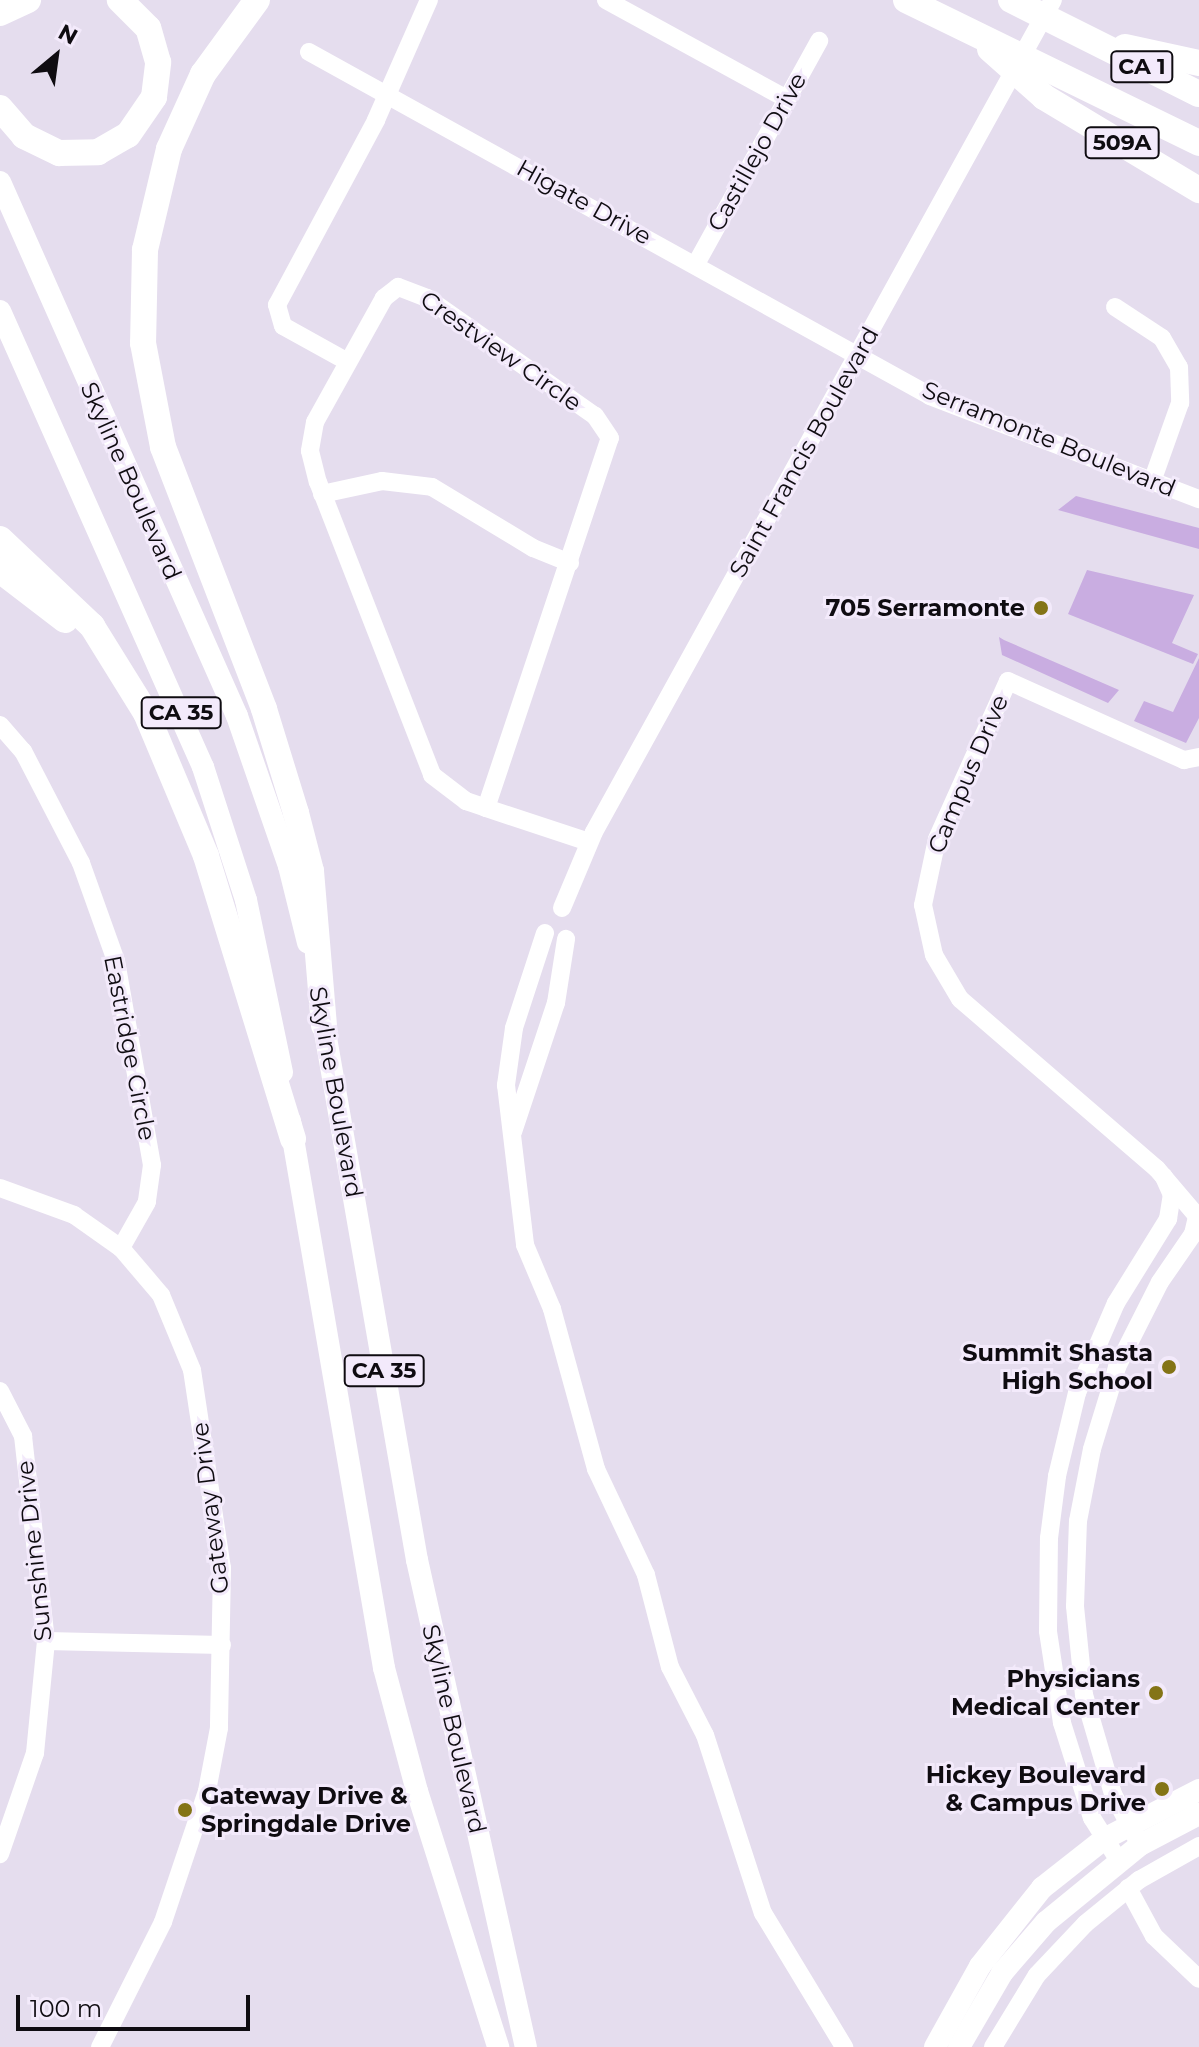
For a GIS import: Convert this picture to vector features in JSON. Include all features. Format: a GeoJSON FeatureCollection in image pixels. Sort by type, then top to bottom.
{"type":"FeatureCollection","features":[{"type":"Feature","properties":{"kind":"highway"},"geometry":{"type":"LineString","coordinates":[[0,13],[28,0]]}},
{"type":"Feature","properties":{"kind":"highway"},"geometry":{"type":"LineString","coordinates":[[0,108],[24,136],[59,153],[88,154],[128,135],[154,97],[158,62],[148,28],[120,0]]}},
{"type":"Feature","properties":{"kind":"highway"},"geometry":{"type":"LineString","coordinates":[[257,0],[203,74],[169,149],[145,250],[143,343],[163,447],[264,709],[296,813],[311,871],[324,1025]]}},
{"type":"Feature","properties":{"kind":"highway","name":"CA 1"},"geometry":{"type":"LineString","coordinates":[[906,0],[1199,143]]}},
{"type":"Feature","properties":{"kind":"highway","name":"CA 1"},"geometry":{"type":"LineString","coordinates":[[1011,0],[1199,94]]}},
{"type":"Feature","properties":{"kind":"highway","name":"509A"},"geometry":{"type":"LineString","coordinates":[[977,35],[1044,97],[1199,190]]}},
{"type":"Feature","properties":{"kind":"highway"},"geometry":{"type":"LineString","coordinates":[[1086,38],[1199,63]]}},
{"type":"Feature","properties":{"kind":"highway"},"geometry":{"type":"LineString","coordinates":[[0,539],[43,575],[97,633],[153,728],[216,886],[293,1139]]}},
{"type":"Feature","properties":{"kind":"highway"},"geometry":{"type":"LineString","coordinates":[[0,570],[81,636],[153,728]]}},
{"type":"Feature","properties":{"kind":"main road","name":"Skyline Boulevard"},"geometry":{"type":"LineString","coordinates":[[0,182],[255,765],[303,918],[417,1560],[526,2047]]}},
{"type":"Feature","properties":{"kind":"main road","name":"Skyline Boulevard"},"geometry":{"type":"LineString","coordinates":[[0,311],[215,800],[257,942],[384,1668],[413,1780],[498,2047]]}},
{"type":"Feature","properties":{"kind":"main road"},"geometry":{"type":"LineString","coordinates":[[935,2047],[963,1994],[1010,1925],[1055,1877],[1104,1839],[1199,1790]]}},
{"type":"Feature","properties":{"kind":"main road"},"geometry":{"type":"LineString","coordinates":[[959,2047],[1012,1959],[1058,1911],[1140,1845],[1199,1814]]}},
{"type":"Feature","properties":{"kind":"street"},"geometry":{"type":"LineString","coordinates":[[348,362],[283,326],[276,308],[388,95],[429,0]]}},
{"type":"Feature","properties":{"kind":"street"},"geometry":{"type":"LineString","coordinates":[[606,0],[787,99]]}},
{"type":"Feature","properties":{"kind":"street","name":"Saint Francis Boulevard"},"geometry":{"type":"LineString","coordinates":[[562,908],[589,842],[1053,0]]}},
{"type":"Feature","properties":{"kind":"street","name":"Castillejo Drive"},"geometry":{"type":"LineString","coordinates":[[696,264],[819,41]]}},
{"type":"Feature","properties":{"kind":"street","name":"Higate Drive"},"geometry":{"type":"LineString","coordinates":[[309,52],[859,353]]}},
{"type":"Feature","properties":{"kind":"street","name":"Crestview Circle"},"geometry":{"type":"LineString","coordinates":[[486,808],[609,448],[609,433],[599,419],[404,287],[387,293],[312,432],[312,461],[322,494],[427,766],[447,791],[486,808],[589,842]]}},
{"type":"Feature","properties":{"kind":"street"},"geometry":{"type":"LineString","coordinates":[[1115,307],[1162,338],[1179,367],[1180,403],[1153,479]]}},
{"type":"Feature","properties":{"kind":"street","name":"Serramonte Boulevard"},"geometry":{"type":"LineString","coordinates":[[859,353],[930,396],[1199,499]]}},
{"type":"Feature","properties":{"kind":"street"},"geometry":{"type":"LineString","coordinates":[[322,494],[382,481],[432,487],[533,548],[570,563]]}},
{"type":"Feature","properties":{"kind":"street","name":"Campus Drive"},"geometry":{"type":"LineString","coordinates":[[1140,1845],[1113,1794],[1089,1716],[1076,1629],[1075,1559],[1084,1484],[1110,1387],[1141,1315],[1196,1228],[1191,1203],[1157,1169],[960,999],[930,944],[924,891],[941,828],[1008,681],[1184,760],[1199,757]]}},
{"type":"Feature","properties":{"kind":"street","name":"Eastridge Circle"},"geometry":{"type":"LineString","coordinates":[[0,725],[23,751],[81,863],[116,961],[152,1165],[147,1202],[121,1248]]}},
{"type":"Feature","properties":{"kind":"street"},"geometry":{"type":"LineString","coordinates":[[545,933],[522,996],[508,1061],[512,1159],[525,1245],[552,1309],[596,1469],[646,1575],[670,1667],[705,1735],[763,1913],[845,2045]]}},
{"type":"Feature","properties":{"kind":"street"},"geometry":{"type":"LineString","coordinates":[[512,1159],[519,1107],[563,979],[566,939]]}},
{"type":"Feature","properties":{"kind":"street","name":"Campus Drive"},"geometry":{"type":"LineString","coordinates":[[1119,1861],[1104,1839],[1079,1785],[1058,1700],[1047,1607],[1049,1538],[1060,1458],[1082,1377],[1116,1303],[1171,1210],[1170,1187],[1157,1169]]}},
{"type":"Feature","properties":{"kind":"street","name":"Gateway Drive"},"geometry":{"type":"LineString","coordinates":[[0,1188],[74,1215],[121,1248],[161,1295],[192,1370],[222,1568],[219,1728],[198,1824],[163,1922],[100,2047]]}},
{"type":"Feature","properties":{"kind":"street","name":"Sunshine Drive"},"geometry":{"type":"LineString","coordinates":[[0,1391],[23,1436],[46,1641],[35,1753],[0,1854]]}},
{"type":"Feature","properties":{"kind":"street"},"geometry":{"type":"LineString","coordinates":[[46,1641],[222,1645]]}},
{"type":"Feature","properties":{"kind":"street"},"geometry":{"type":"LineString","coordinates":[[993,2047],[1037,1975],[1128,1888],[1199,1846]]}},
{"type":"Feature","properties":{"kind":"street"},"geometry":{"type":"LineString","coordinates":[[1128,1888],[1154,1936],[1199,1979]]}},
{"type":"Feature","properties":{"kind":"shaded area"},"geometry":{"type":"Polygon","coordinates":[[[1076,496],[1199,528],[1199,549],[1058,510],[1076,496]]]}},
{"type":"Feature","properties":{"kind":"shaded area"},"geometry":{"type":"Polygon","coordinates":[[[1087,570],[1194,595],[1172,643],[1198,654],[1193,664],[1068,614],[1087,570]]]}},
{"type":"Feature","properties":{"kind":"shaded area"},"geometry":{"type":"Polygon","coordinates":[[[999,637],[1119,690],[1108,703],[1002,655],[999,637]]]}},
{"type":"Feature","properties":{"kind":"shaded area"},"geometry":{"type":"Polygon","coordinates":[[[1199,658],[1199,718],[1186,743],[1134,721],[1144,701],[1173,712],[1199,658]]]}},
{"type":"Feature","properties":{"kind":"place","name":"705 Serramonte"},"geometry":{"type":"Point","coordinates":[1041,608]}},
{"type":"Feature","properties":{"kind":"place","name":"Summit Shasta High School"},"geometry":{"type":"Point","coordinates":[1169,1367]}},
{"type":"Feature","properties":{"kind":"place","name":"Physicians Medical Center"},"geometry":{"type":"Point","coordinates":[1156,1693]}},
{"type":"Feature","properties":{"kind":"place","name":"Hickey Boulevard & Campus Drive"},"geometry":{"type":"Point","coordinates":[1162,1789]}},
{"type":"Feature","properties":{"kind":"place","name":"Gateway Drive & Springdale Drive"},"geometry":{"type":"Point","coordinates":[185,1810]}}]}
